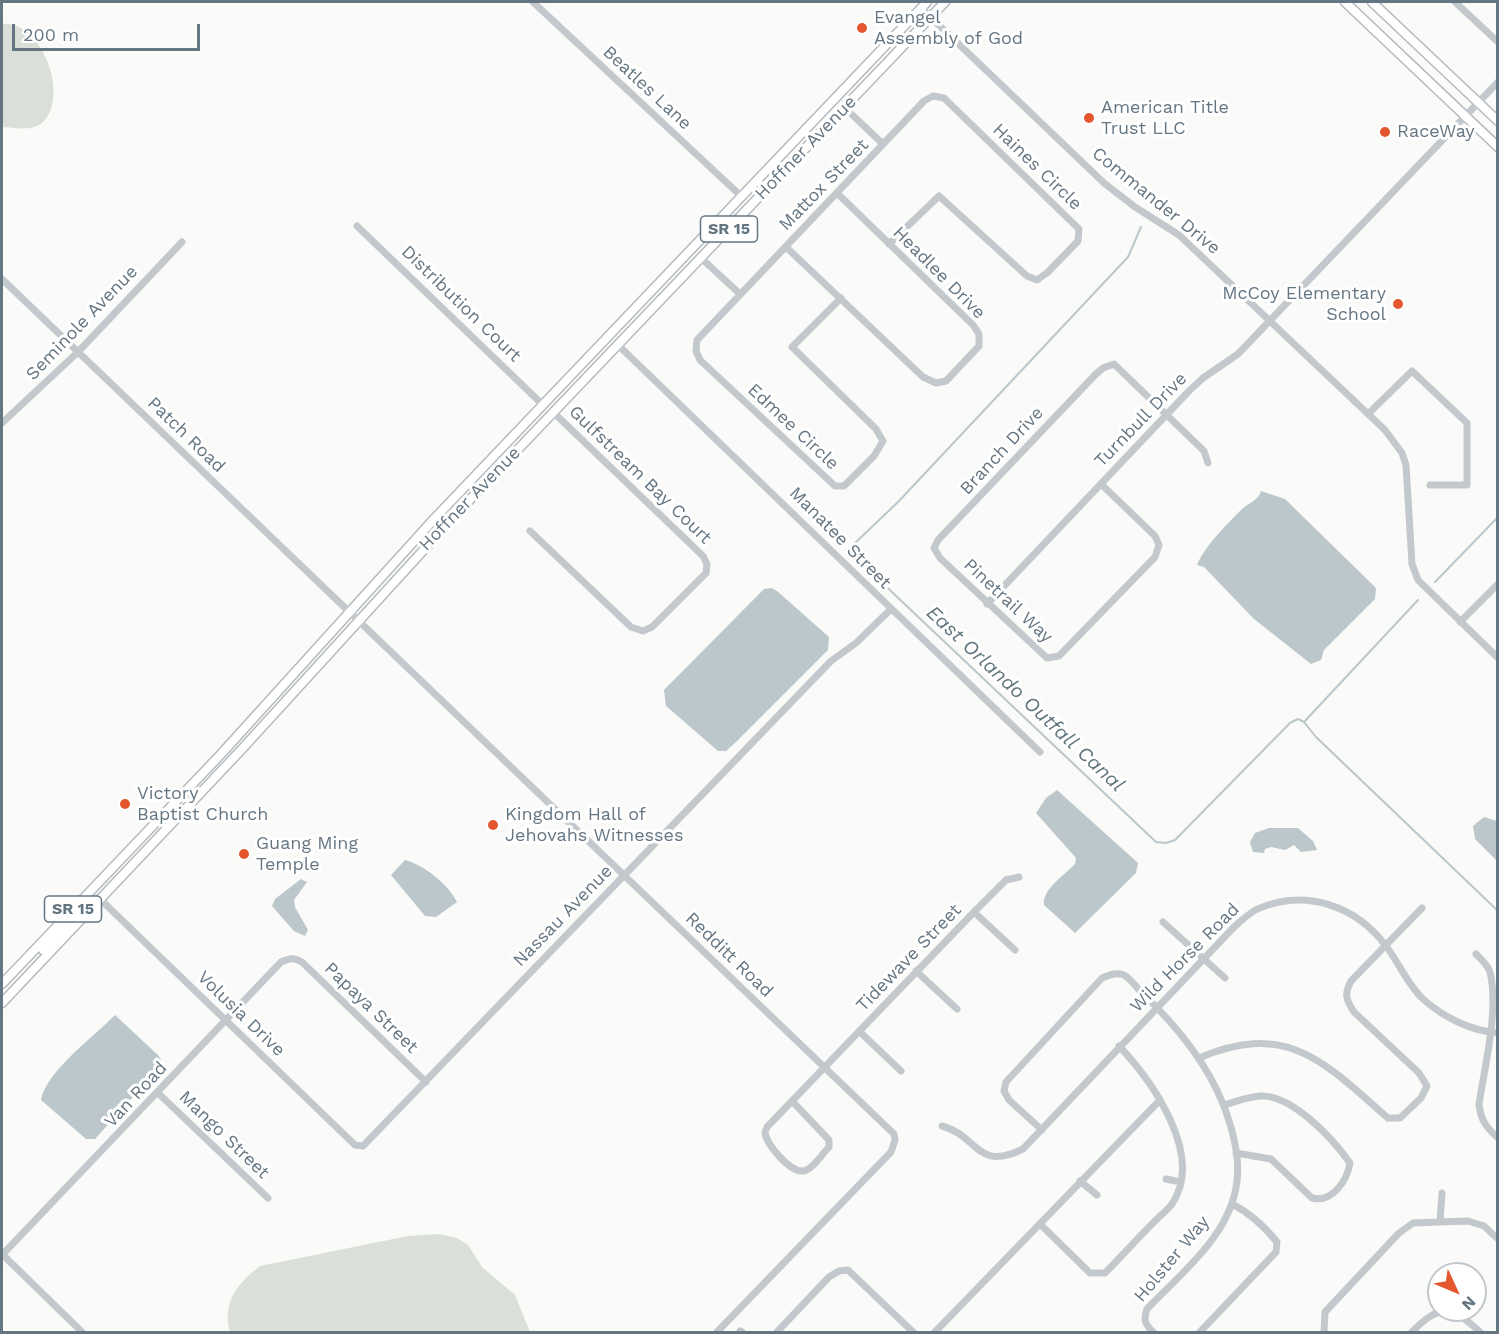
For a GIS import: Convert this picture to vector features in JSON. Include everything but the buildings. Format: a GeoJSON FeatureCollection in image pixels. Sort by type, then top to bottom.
{"type":"FeatureCollection","features":[{"type":"Feature","properties":{"kind":"main road","name":"Hoffner Avenue"},"geometry":{"type":"LineString","coordinates":[[2,1002],[235,757],[553,412],[945,2]]}},
{"type":"Feature","properties":{"kind":"main road"},"geometry":{"type":"LineString","coordinates":[[1345,2],[1497,147]]}},
{"type":"Feature","properties":{"kind":"main road"},"geometry":{"type":"LineString","coordinates":[[1372,2],[1497,121]]}},
{"type":"Feature","properties":{"kind":"main road","name":"Hoffner Avenue"},"geometry":{"type":"LineString","coordinates":[[2,984],[196,780],[349,612],[543,405],[924,5]]}},
{"type":"Feature","properties":{"kind":"main road"},"geometry":{"type":"LineString","coordinates":[[701,258],[704,242],[740,206],[741,196]]}},
{"type":"Feature","properties":{"kind":"main road"},"geometry":{"type":"LineString","coordinates":[[641,320],[643,312],[680,270],[681,260]]}},
{"type":"Feature","properties":{"kind":"main road"},"geometry":{"type":"LineString","coordinates":[[553,412],[558,396],[570,383],[575,372]]}},
{"type":"Feature","properties":{"kind":"main road"},"geometry":{"type":"LineString","coordinates":[[526,441],[526,435],[539,419],[543,405]]}},
{"type":"Feature","properties":{"kind":"main road"},"geometry":{"type":"LineString","coordinates":[[235,757],[236,751],[254,729],[257,714]]}},
{"type":"Feature","properties":{"kind":"main road"},"geometry":{"type":"LineString","coordinates":[[175,820],[180,804],[193,789],[196,780]]}},
{"type":"Feature","properties":{"kind":"main road"},"geometry":{"type":"LineString","coordinates":[[100,899],[99,888],[130,856],[133,846]]}},
{"type":"Feature","properties":{"kind":"main road"},"geometry":{"type":"LineString","coordinates":[[38,964],[41,953],[80,911],[82,906],[80,901]]}},
{"type":"Feature","properties":{"kind":"street","name":"Beatles Lane"},"geometry":{"type":"LineString","coordinates":[[533,2],[741,196]]}},
{"type":"Feature","properties":{"kind":"street"},"geometry":{"type":"LineString","coordinates":[[1455,2],[1497,42]]}},
{"type":"Feature","properties":{"kind":"street","name":"Commander Drive"},"geometry":{"type":"LineString","coordinates":[[924,5],[931,16],[1112,189],[1179,235],[1394,441],[1406,465],[1412,564],[1418,580],[1497,658]]}},
{"type":"Feature","properties":{"kind":"street","name":"Turnbull Drive"},"geometry":{"type":"LineString","coordinates":[[987,604],[1203,378],[1238,354],[1497,82]]}},
{"type":"Feature","properties":{"kind":"street","name":"Mattox Street"},"geometry":{"type":"LineString","coordinates":[[696,351],[697,340],[924,101],[933,96]]}},
{"type":"Feature","properties":{"kind":"street","name":"Haines Circle"},"geometry":{"type":"LineString","coordinates":[[889,244],[939,196],[949,202],[1027,276],[1037,280],[1078,241],[1079,229],[1074,222],[944,98],[933,96]]}},
{"type":"Feature","properties":{"kind":"street"},"geometry":{"type":"LineString","coordinates":[[844,107],[883,144]]}},
{"type":"Feature","properties":{"kind":"street","name":"Headlee Drive"},"geometry":{"type":"LineString","coordinates":[[786,247],[923,377],[936,383],[946,381],[979,346],[979,334],[974,325],[837,193]]}},
{"type":"Feature","properties":{"kind":"street","name":"Distribution Court"},"geometry":{"type":"LineString","coordinates":[[357,226],[543,405]]}},
{"type":"Feature","properties":{"kind":"street","name":"Seminole Avenue"},"geometry":{"type":"LineString","coordinates":[[2,423],[78,352],[182,242]]}},
{"type":"Feature","properties":{"kind":"street"},"geometry":{"type":"LineString","coordinates":[[701,258],[740,294]]}},
{"type":"Feature","properties":{"kind":"street","name":"Patch Road"},"geometry":{"type":"LineString","coordinates":[[2,279],[349,612]]}},
{"type":"Feature","properties":{"kind":"street","name":"Edmee Circle"},"geometry":{"type":"LineString","coordinates":[[696,351],[700,360],[824,478],[835,486],[844,486],[874,456],[883,441],[876,429],[792,348],[841,298]]}},
{"type":"Feature","properties":{"kind":"street","name":"Manatee Street"},"geometry":{"type":"LineString","coordinates":[[618,345],[1040,752]]}},
{"type":"Feature","properties":{"kind":"street","name":"Branch Drive"},"geometry":{"type":"LineString","coordinates":[[940,558],[934,548],[938,540],[1102,368],[1114,364],[1168,414]]}},
{"type":"Feature","properties":{"kind":"street"},"geometry":{"type":"LineString","coordinates":[[1368,414],[1413,371],[1467,423],[1467,485],[1430,486]]}},
{"type":"Feature","properties":{"kind":"street","name":"Gulfstream Bay Court"},"geometry":{"type":"LineString","coordinates":[[530,531],[631,627],[643,631],[652,627],[706,573],[707,564],[703,556],[553,412]]}},
{"type":"Feature","properties":{"kind":"street"},"geometry":{"type":"LineString","coordinates":[[1168,414],[1204,451],[1208,463]]}},
{"type":"Feature","properties":{"kind":"street","name":"Pinetrail Way"},"geometry":{"type":"LineString","coordinates":[[940,558],[1038,651],[1047,658],[1059,656],[1155,557],[1159,545],[1155,536],[1101,484]]}},
{"type":"Feature","properties":{"kind":"street"},"geometry":{"type":"LineString","coordinates":[[1460,622],[1497,584]]}},
{"type":"Feature","properties":{"kind":"street","name":"Nassau Avenue"},"geometry":{"type":"LineString","coordinates":[[363,1146],[831,661],[856,643],[891,609]]}},
{"type":"Feature","properties":{"kind":"street","name":"Redditt Road"},"geometry":{"type":"LineString","coordinates":[[349,612],[890,1130],[895,1140],[894,1146],[717,1332]]}},
{"type":"Feature","properties":{"kind":"street","name":"Tidewave Street"},"geometry":{"type":"LineString","coordinates":[[792,1101],[829,1140],[829,1147],[808,1169],[801,1172],[794,1170],[765,1140],[767,1127],[824,1066],[1006,880],[1019,877]]}},
{"type":"Feature","properties":{"kind":"street","name":"Wild Horse Road"},"geometry":{"type":"LineString","coordinates":[[942,1126],[955,1129],[977,1150],[995,1158],[1008,1156],[1023,1149],[1156,1006],[1234,927],[1258,908],[1304,898],[1334,905],[1348,912],[1367,926],[1385,945],[1422,998],[1457,1022],[1494,1033]]}},
{"type":"Feature","properties":{"kind":"street","name":"Volusia Drive"},"geometry":{"type":"LineString","coordinates":[[100,899],[356,1145],[363,1146]]}},
{"type":"Feature","properties":{"kind":"street"},"geometry":{"type":"LineString","coordinates":[[1199,1058],[1220,1049],[1248,1042],[1270,1043],[1293,1049],[1331,1067],[1388,1118],[1400,1118],[1421,1098],[1426,1086],[1419,1073],[1354,1012],[1347,1002],[1345,992],[1351,981],[1422,908]]}},
{"type":"Feature","properties":{"kind":"street"},"geometry":{"type":"LineString","coordinates":[[974,912],[1015,950]]}},
{"type":"Feature","properties":{"kind":"street"},"geometry":{"type":"LineString","coordinates":[[1163,922],[1225,978]]}},
{"type":"Feature","properties":{"kind":"street"},"geometry":{"type":"LineString","coordinates":[[1476,954],[1489,969],[1494,991],[1494,1033],[1479,1104],[1485,1126],[1497,1138]]}},
{"type":"Feature","properties":{"kind":"street","name":"Papaya Street"},"geometry":{"type":"LineString","coordinates":[[293,958],[303,963],[426,1082]]}},
{"type":"Feature","properties":{"kind":"street","name":"Van Road"},"geometry":{"type":"LineString","coordinates":[[2,1255],[281,962],[293,958]]}},
{"type":"Feature","properties":{"kind":"street"},"geometry":{"type":"LineString","coordinates":[[916,971],[957,1009]]}},
{"type":"Feature","properties":{"kind":"street","name":"Holster Way"},"geometry":{"type":"LineString","coordinates":[[1042,1130],[1010,1100],[1004,1091],[1006,1082],[1102,978],[1111,974],[1124,975],[1156,1006],[1199,1058],[1224,1105],[1236,1153],[1237,1180],[1232,1204],[1215,1236],[1147,1309],[1144,1317],[1146,1325],[1153,1332]]}},
{"type":"Feature","properties":{"kind":"street"},"geometry":{"type":"LineString","coordinates":[[859,1031],[901,1071]]}},
{"type":"Feature","properties":{"kind":"street"},"geometry":{"type":"LineString","coordinates":[[1040,1224],[1090,1274],[1105,1273],[1172,1204],[1181,1182],[1182,1158],[1177,1137],[1160,1100],[1138,1066],[1119,1046]]}},
{"type":"Feature","properties":{"kind":"street","name":"Mango Street"},"geometry":{"type":"LineString","coordinates":[[158,1093],[268,1198]]}},
{"type":"Feature","properties":{"kind":"street"},"geometry":{"type":"LineString","coordinates":[[1224,1105],[1262,1096],[1282,1100],[1304,1115],[1340,1149],[1350,1163],[1348,1174],[1338,1188],[1328,1198],[1319,1200],[1312,1198],[1271,1159],[1236,1153]]}},
{"type":"Feature","properties":{"kind":"street"},"geometry":{"type":"LineString","coordinates":[[935,1332],[1160,1100]]}},
{"type":"Feature","properties":{"kind":"street"},"geometry":{"type":"LineString","coordinates":[[1166,1179],[1181,1182]]}},
{"type":"Feature","properties":{"kind":"street"},"geometry":{"type":"LineString","coordinates":[[1080,1181],[1097,1195]]}},
{"type":"Feature","properties":{"kind":"street"},"geometry":{"type":"LineString","coordinates":[[1440,1222],[1442,1193]]}},
{"type":"Feature","properties":{"kind":"street"},"geometry":{"type":"LineString","coordinates":[[1200,1332],[1276,1252],[1277,1242],[1268,1231],[1246,1211],[1232,1204]]}},
{"type":"Feature","properties":{"kind":"street"},"geometry":{"type":"LineString","coordinates":[[1324,1332],[1325,1312],[1399,1233],[1413,1223],[1476,1222],[1497,1239]]}},
{"type":"Feature","properties":{"kind":"street"},"geometry":{"type":"LineString","coordinates":[[2,1255],[82,1332]]}},
{"type":"Feature","properties":{"kind":"street"},"geometry":{"type":"LineString","coordinates":[[777,1332],[829,1277],[839,1270],[848,1270],[913,1332]]}},
{"type":"Feature","properties":{"kind":"street"},"geometry":{"type":"LineString","coordinates":[[1412,1332],[1428,1316],[1449,1311],[1460,1313],[1480,1332]]}},
{"type":"Feature","properties":{"kind":"shaded area"},"geometry":{"type":"Polygon","coordinates":[[[2,24],[16,26],[29,34],[40,47],[48,63],[53,80],[54,96],[50,111],[38,126],[2,127],[2,24]]]}},
{"type":"Feature","properties":{"kind":"shaded area"},"geometry":{"type":"Polygon","coordinates":[[[1261,491],[1285,499],[1376,588],[1375,599],[1324,650],[1321,660],[1311,664],[1254,619],[1204,567],[1197,565],[1216,536],[1241,510],[1258,497],[1261,491]]]}},
{"type":"Feature","properties":{"kind":"shaded area"},"geometry":{"type":"Polygon","coordinates":[[[771,588],[829,637],[828,650],[735,743],[726,751],[718,751],[666,706],[664,690],[764,589],[771,588]]]}},
{"type":"Feature","properties":{"kind":"shaded area"},"geometry":{"type":"Polygon","coordinates":[[[1057,790],[1138,863],[1136,873],[1075,933],[1044,905],[1044,899],[1050,888],[1075,864],[1076,858],[1036,813],[1046,798],[1057,790]]]}},
{"type":"Feature","properties":{"kind":"shaded area"},"geometry":{"type":"Polygon","coordinates":[[[1484,817],[1497,821],[1497,861],[1475,839],[1473,826],[1484,817]]]}},
{"type":"Feature","properties":{"kind":"shaded area"},"geometry":{"type":"Polygon","coordinates":[[[1269,828],[1298,828],[1313,841],[1317,850],[1301,852],[1294,845],[1285,850],[1271,847],[1265,849],[1264,853],[1253,852],[1250,842],[1255,833],[1269,828]]]}},
{"type":"Feature","properties":{"kind":"shaded area"},"geometry":{"type":"Polygon","coordinates":[[[405,860],[435,876],[457,902],[436,917],[425,916],[391,875],[405,860]]]}},
{"type":"Feature","properties":{"kind":"shaded area"},"geometry":{"type":"Polygon","coordinates":[[[301,879],[307,882],[294,900],[295,907],[308,930],[305,936],[294,931],[272,906],[275,899],[301,879]]]}},
{"type":"Feature","properties":{"kind":"shaded area"},"geometry":{"type":"Polygon","coordinates":[[[115,1015],[159,1056],[163,1064],[95,1139],[86,1139],[41,1100],[52,1077],[61,1066],[115,1015]]]}},
{"type":"Feature","properties":{"kind":"shaded area"},"geometry":{"type":"Polygon","coordinates":[[[440,1234],[457,1238],[468,1245],[482,1267],[515,1295],[530,1332],[230,1332],[228,1312],[233,1294],[260,1266],[408,1236],[440,1234]]]}},
{"type":"Feature","properties":{"kind":"waterway","name":"East Orlando Outfall Canal"},"geometry":{"type":"LineString","coordinates":[[1141,227],[1128,257],[898,502],[855,543],[854,550],[875,576],[1156,842],[1166,843],[1175,840],[1290,723],[1298,719],[1304,722],[1316,737],[1498,911]]}},
{"type":"Feature","properties":{"kind":"waterway"},"geometry":{"type":"LineString","coordinates":[[1435,582],[1498,517]]}},
{"type":"Feature","properties":{"kind":"waterway"},"geometry":{"type":"LineString","coordinates":[[1304,722],[1418,600]]}},
{"type":"Feature","properties":{"kind":"place","name":"Evangel Assembly of God"},"geometry":{"type":"Point","coordinates":[862,28]}},
{"type":"Feature","properties":{"kind":"place","name":"American Title Trust LLC"},"geometry":{"type":"Point","coordinates":[1089,118]}},
{"type":"Feature","properties":{"kind":"place","name":"RaceWay"},"geometry":{"type":"Point","coordinates":[1385,132]}},
{"type":"Feature","properties":{"kind":"place","name":"McCoy Elementary School"},"geometry":{"type":"Point","coordinates":[1398,304]}},
{"type":"Feature","properties":{"kind":"place","name":"Victory Baptist Church"},"geometry":{"type":"Point","coordinates":[125,804]}},
{"type":"Feature","properties":{"kind":"place","name":"Kingdom Hall of Jehovahs Witnesses"},"geometry":{"type":"Point","coordinates":[493,825]}},
{"type":"Feature","properties":{"kind":"place","name":"Guang Ming Temple"},"geometry":{"type":"Point","coordinates":[244,854]}}]}
